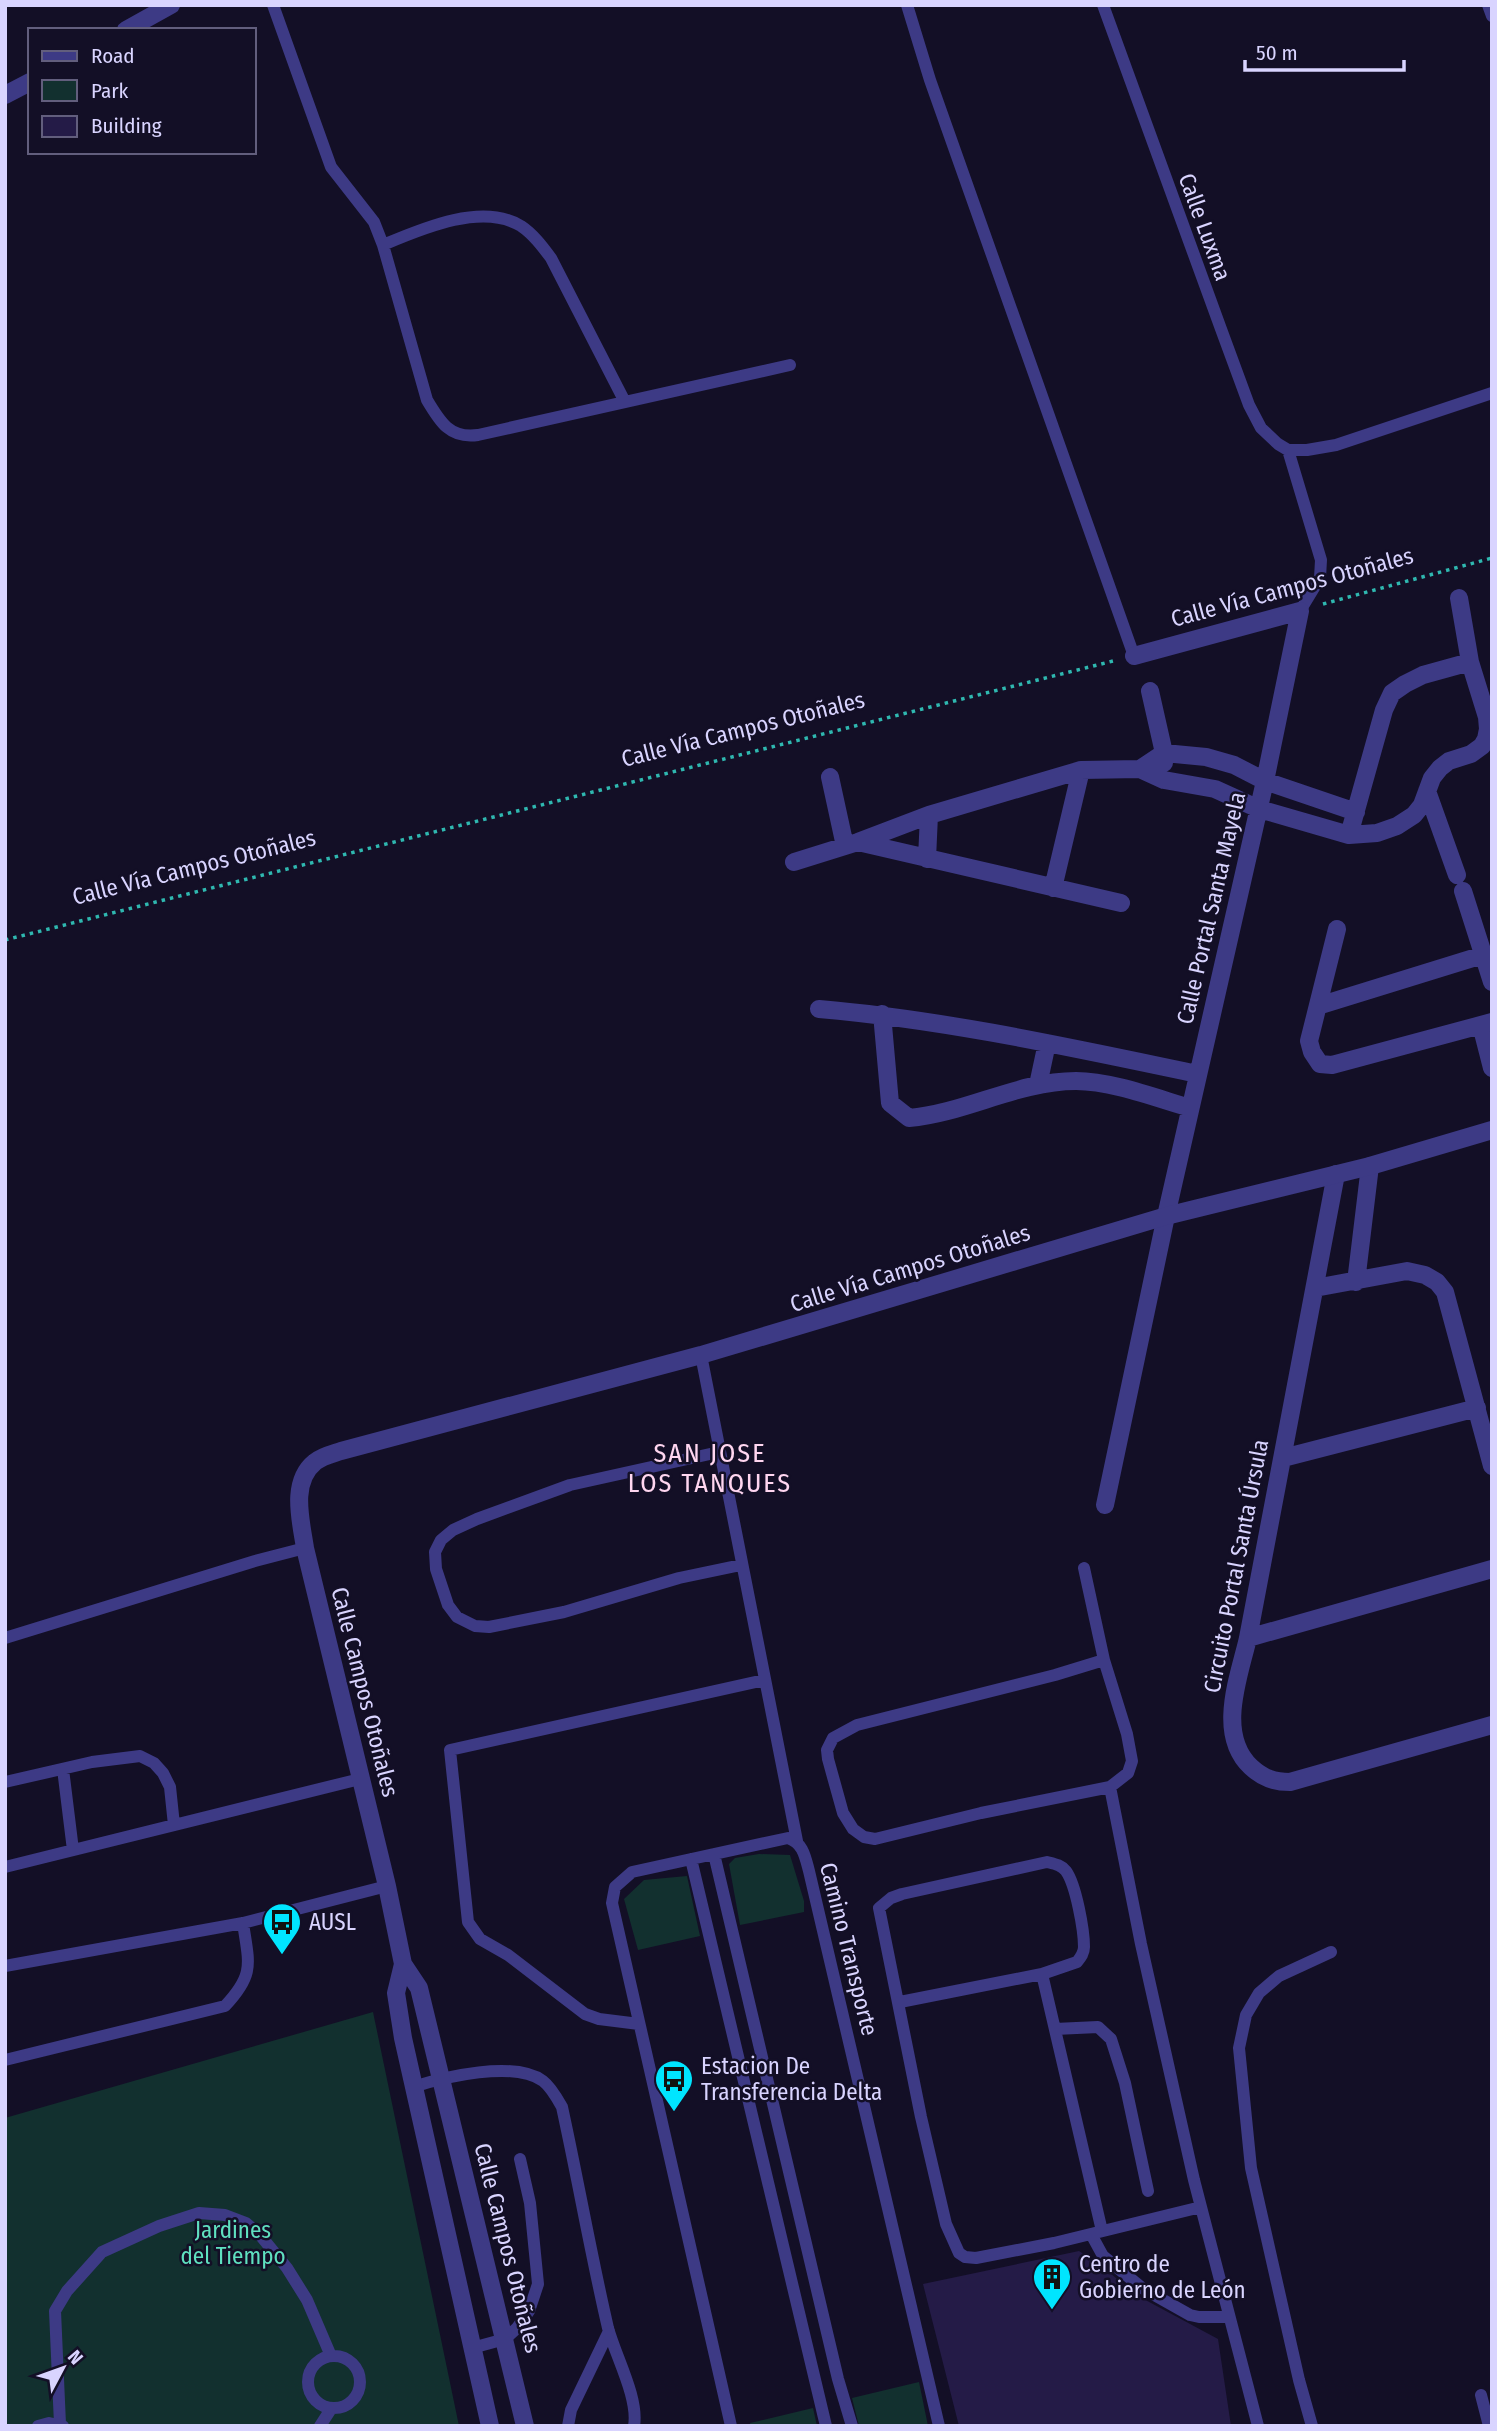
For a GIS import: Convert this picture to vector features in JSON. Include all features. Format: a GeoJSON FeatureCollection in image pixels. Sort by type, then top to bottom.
{"type":"FeatureCollection","features":[{"type":"Feature","properties":{"kind":"street"},"geometry":{"type":"LineString","coordinates":[[130,28],[171,5]]}},
{"type":"Feature","properties":{"kind":"street"},"geometry":{"type":"LineString","coordinates":[[5,96],[28,83]]}},
{"type":"Feature","properties":{"kind":"street"},"geometry":{"type":"LineString","coordinates":[[794,862],[929,815],[1081,770],[1140,769],[1164,780],[1215,789],[1259,809],[1349,835],[1377,833],[1397,826],[1414,815],[1422,805],[1432,778],[1440,768],[1449,761],[1471,754],[1482,746],[1486,739],[1487,717],[1470,662],[1459,598]]}},
{"type":"Feature","properties":{"kind":"street","name":"Calle Vía Campos Otoñales"},"geometry":{"type":"LineString","coordinates":[[1134,656],[1300,611]]}},
{"type":"Feature","properties":{"kind":"street","name":"Calle Portal Santa Mayela"},"geometry":{"type":"LineString","coordinates":[[1105,1505],[1166,1216],[1259,809],[1300,611]]}},
{"type":"Feature","properties":{"kind":"street"},"geometry":{"type":"LineString","coordinates":[[1349,835],[1384,710],[1392,693],[1423,675],[1470,662]]}},
{"type":"Feature","properties":{"kind":"street"},"geometry":{"type":"LineString","coordinates":[[1150,691],[1164,753],[1164,780]]}},
{"type":"Feature","properties":{"kind":"street"},"geometry":{"type":"LineString","coordinates":[[1140,769],[1164,753],[1206,757],[1234,765],[1265,781],[1356,812]]}},
{"type":"Feature","properties":{"kind":"street"},"geometry":{"type":"LineString","coordinates":[[1053,888],[1081,770]]}},
{"type":"Feature","properties":{"kind":"street"},"geometry":{"type":"LineString","coordinates":[[830,777],[851,844]]}},
{"type":"Feature","properties":{"kind":"street"},"geometry":{"type":"LineString","coordinates":[[1427,792],[1492,982]]}},
{"type":"Feature","properties":{"kind":"street"},"geometry":{"type":"LineString","coordinates":[[927,859],[929,815]]}},
{"type":"Feature","properties":{"kind":"street"},"geometry":{"type":"LineString","coordinates":[[851,844],[1121,903]]}},
{"type":"Feature","properties":{"kind":"street"},"geometry":{"type":"LineString","coordinates":[[1336,929],[1309,1041],[1320,1064],[1332,1065],[1486,1023],[1492,1068]]}},
{"type":"Feature","properties":{"kind":"street"},"geometry":{"type":"LineString","coordinates":[[1318,1006],[1483,955]]}},
{"type":"Feature","properties":{"kind":"street"},"geometry":{"type":"LineString","coordinates":[[820,1009],[882,1014],[1047,1043],[1198,1074]]}},
{"type":"Feature","properties":{"kind":"street"},"geometry":{"type":"LineString","coordinates":[[882,1014],[890,1103],[909,1118],[964,1108],[1038,1085],[1077,1081],[1112,1087],[1190,1108]]}},
{"type":"Feature","properties":{"kind":"street"},"geometry":{"type":"LineString","coordinates":[[1038,1085],[1047,1043]]}},
{"type":"Feature","properties":{"kind":"street","name":"Calle Vía Campos Otoñales"},"geometry":{"type":"LineString","coordinates":[[341,1451],[701,1355],[1166,1216],[1370,1166],[1492,1130]]}},
{"type":"Feature","properties":{"kind":"street"},"geometry":{"type":"LineString","coordinates":[[1356,1282],[1370,1166]]}},
{"type":"Feature","properties":{"kind":"street","name":"Circuito Portal Santa Úrsula"},"geometry":{"type":"LineString","coordinates":[[1336,1174],[1248,1638],[1234,1695],[1234,1735],[1247,1763],[1268,1779],[1290,1782],[1492,1726]]}},
{"type":"Feature","properties":{"kind":"street"},"geometry":{"type":"LineString","coordinates":[[1315,1288],[1407,1271],[1425,1275],[1437,1282],[1445,1292],[1492,1466]]}},
{"type":"Feature","properties":{"kind":"street"},"geometry":{"type":"LineString","coordinates":[[1283,1458],[1476,1408]]}},
{"type":"Feature","properties":{"kind":"street","name":"Calle Campos Otoñales"},"geometry":{"type":"LineString","coordinates":[[341,1451],[315,1462],[306,1472],[300,1486],[299,1508],[305,1548],[387,1885],[402,1964],[396,1993],[414,2087],[490,2426]]}},
{"type":"Feature","properties":{"kind":"street"},"geometry":{"type":"LineString","coordinates":[[1248,1638],[1492,1569]]}},
{"type":"Feature","properties":{"kind":"street","name":"Calle Campos Otoñales"},"geometry":{"type":"LineString","coordinates":[[402,1964],[419,1988],[525,2426]]}},
{"type":"Feature","properties":{"kind":"lane"},"geometry":{"type":"LineString","coordinates":[[273,5],[331,167],[374,222],[383,245],[427,400],[435,414],[453,433],[465,437],[478,435],[790,365]]}},
{"type":"Feature","properties":{"kind":"lane"},"geometry":{"type":"LineString","coordinates":[[907,5],[930,80],[1134,656]]}},
{"type":"Feature","properties":{"kind":"lane","name":"Calle Luxma"},"geometry":{"type":"LineString","coordinates":[[1103,5],[1250,405],[1261,428],[1288,450]]}},
{"type":"Feature","properties":{"kind":"lane"},"geometry":{"type":"LineString","coordinates":[[1488,5],[1492,16]]}},
{"type":"Feature","properties":{"kind":"lane"},"geometry":{"type":"LineString","coordinates":[[383,245],[445,222],[497,217],[520,225],[537,240],[563,278],[625,402]]}},
{"type":"Feature","properties":{"kind":"lane"},"geometry":{"type":"LineString","coordinates":[[1300,611],[1320,578],[1321,560],[1288,450],[1336,445],[1492,393]]}},
{"type":"Feature","properties":{"kind":"lane"},"geometry":{"type":"LineString","coordinates":[[701,1355],[797,1841]]}},
{"type":"Feature","properties":{"kind":"lane"},"geometry":{"type":"LineString","coordinates":[[719,1452],[570,1485],[477,1519],[453,1530],[441,1540],[435,1552],[436,1569],[441,1588],[457,1617],[475,1626],[489,1627],[564,1612],[679,1578],[741,1565]]}},
{"type":"Feature","properties":{"kind":"lane"},"geometry":{"type":"LineString","coordinates":[[5,1638],[305,1548]]}},
{"type":"Feature","properties":{"kind":"lane"},"geometry":{"type":"LineString","coordinates":[[1084,1569],[1104,1660],[1127,1734],[1132,1761],[1123,1779],[1110,1787],[981,1813],[875,1839],[857,1833],[847,1821],[828,1759],[827,1750],[834,1738],[858,1725],[1104,1660]]}},
{"type":"Feature","properties":{"kind":"lane"},"geometry":{"type":"LineString","coordinates":[[639,2024],[584,2014],[508,1955],[480,1939],[468,1922],[450,1751],[764,1680]]}},
{"type":"Feature","properties":{"kind":"lane"},"geometry":{"type":"LineString","coordinates":[[5,1782],[140,1756],[154,1763],[170,1787],[174,1825]]}},
{"type":"Feature","properties":{"kind":"lane"},"geometry":{"type":"LineString","coordinates":[[63,1769],[73,1850]]}},
{"type":"Feature","properties":{"kind":"lane"},"geometry":{"type":"LineString","coordinates":[[5,1867],[360,1779]]}},
{"type":"Feature","properties":{"kind":"lane"},"geometry":{"type":"LineString","coordinates":[[1110,1787],[1144,1957],[1201,2207],[1258,2426]]}},
{"type":"Feature","properties":{"kind":"lane","name":"Camino Transporte"},"geometry":{"type":"LineString","coordinates":[[731,2426],[611,1903],[615,1888],[632,1872],[788,1838],[797,1841],[809,1871],[939,2426]]}},
{"type":"Feature","properties":{"kind":"lane"},"geometry":{"type":"LineString","coordinates":[[714,1854],[838,2379],[852,2426]]}},
{"type":"Feature","properties":{"kind":"lane"},"geometry":{"type":"LineString","coordinates":[[691,1859],[826,2426]]}},
{"type":"Feature","properties":{"kind":"lane"},"geometry":{"type":"LineString","coordinates":[[900,2002],[1042,1974],[1077,1962],[1084,1950],[1071,1882],[1059,1864],[1047,1862],[902,1894],[883,1904],[879,1914],[946,2224],[959,2253],[965,2257],[976,2258],[1097,2233],[1201,2207]]}},
{"type":"Feature","properties":{"kind":"lane"},"geometry":{"type":"LineString","coordinates":[[5,1966],[243,1923],[387,1885]]}},
{"type":"Feature","properties":{"kind":"lane"},"geometry":{"type":"LineString","coordinates":[[5,2060],[225,2006],[242,1987],[250,1966],[243,1923]]}},
{"type":"Feature","properties":{"kind":"lane"},"geometry":{"type":"LineString","coordinates":[[1312,2426],[1251,2168],[1239,2048],[1246,2015],[1259,1993],[1279,1976],[1331,1952]]}},
{"type":"Feature","properties":{"kind":"lane"},"geometry":{"type":"LineString","coordinates":[[1042,1974],[1103,2256],[1142,2288],[1190,2315],[1205,2318],[1229,2317]]}},
{"type":"Feature","properties":{"kind":"lane"},"geometry":{"type":"LineString","coordinates":[[1055,2029],[1098,2027],[1111,2039],[1125,2082],[1148,2191]]}},
{"type":"Feature","properties":{"kind":"lane"},"geometry":{"type":"LineString","coordinates":[[414,2087],[442,2078],[512,2071],[543,2081],[554,2093],[562,2107],[609,2330],[634,2411],[634,2426]]}},
{"type":"Feature","properties":{"kind":"lane"},"geometry":{"type":"LineString","coordinates":[[472,2348],[505,2339],[517,2328],[529,2311],[538,2284],[530,2203],[520,2159]]}},
{"type":"Feature","properties":{"kind":"lane"},"geometry":{"type":"LineString","coordinates":[[38,2426],[48,2423],[62,2425],[55,2311],[67,2291],[102,2252],[159,2226],[199,2213],[235,2219],[246,2223],[260,2235],[287,2268],[307,2300],[331,2356]]}},
{"type":"Feature","properties":{"kind":"lane"},"geometry":{"type":"LineString","coordinates":[[568,2426],[571,2410],[609,2330]]}},
{"type":"Feature","properties":{"kind":"lane"},"geometry":{"type":"LineString","coordinates":[[331,2356],[347,2359],[353,2364],[358,2371],[361,2386],[354,2401],[340,2409],[331,2409],[316,2402],[308,2387],[310,2370],[323,2358],[331,2356]]}},
{"type":"Feature","properties":{"kind":"lane"},"geometry":{"type":"LineString","coordinates":[[1481,2395],[1489,2426]]}},
{"type":"Feature","properties":{"kind":"lane"},"geometry":{"type":"LineString","coordinates":[[320,2426],[331,2409]]}},
{"type":"Feature","properties":{"kind":"path","name":"Calle Vía Campos Otoñales"},"geometry":{"type":"LineString","coordinates":[[1300,611],[1492,558]]}},
{"type":"Feature","properties":{"kind":"path","name":"Calle Vía Campos Otoñales"},"geometry":{"type":"LineString","coordinates":[[5,940],[1134,656]]}},
{"type":"Feature","properties":{"kind":"green space"},"geometry":{"type":"Polygon","coordinates":[[[759,1854],[790,1855],[804,1901],[804,1912],[740,1925],[729,1864],[735,1858],[759,1854]]]}},
{"type":"Feature","properties":{"kind":"green space"},"geometry":{"type":"Polygon","coordinates":[[[687,1876],[700,1936],[638,1950],[624,1899],[644,1880],[687,1876]]]}},
{"type":"Feature","properties":{"kind":"green space","name":"Jardines del Tiempo"},"geometry":{"type":"Polygon","coordinates":[[[373,2012],[459,2426],[5,2426],[5,2118],[373,2012]]]}},
{"type":"Feature","properties":{"kind":"green space"},"geometry":{"type":"Polygon","coordinates":[[[919,2382],[928,2426],[859,2426],[852,2398],[919,2382]]]}},
{"type":"Feature","properties":{"kind":"green space"},"geometry":{"type":"Polygon","coordinates":[[[813,2408],[817,2426],[751,2426],[750,2423],[813,2408]]]}},
{"type":"Feature","properties":{"kind":"building","name":"Centro de Gobierno de León"},"geometry":{"type":"Polygon","coordinates":[[[1079,2251],[1138,2296],[1218,2339],[1231,2426],[959,2426],[923,2284],[1079,2251]]]}},
{"type":"Feature","properties":{"kind":"place","name":"AUSL"},"geometry":{"type":"Point","coordinates":[282,1956]}},
{"type":"Feature","properties":{"kind":"place","name":"Estacion De Transferencia Delta"},"geometry":{"type":"Point","coordinates":[674,2113]}},
{"type":"Feature","properties":{"kind":"place","name":"Centro de Gobierno de León"},"geometry":{"type":"Point","coordinates":[1052,2311]}},
{"type":"Feature","properties":{"kind":"district","name":"SAN JOSE LOS TANQUES"},"geometry":{"type":"Point","coordinates":[710,1468]}}]}
